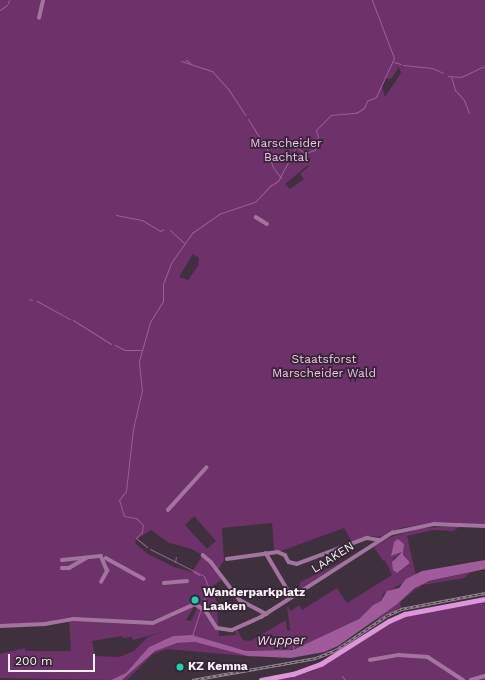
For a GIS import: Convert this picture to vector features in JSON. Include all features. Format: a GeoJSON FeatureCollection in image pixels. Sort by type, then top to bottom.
{"type":"FeatureCollection","features":[{"type":"Feature","properties":{"kind":"main road"},"geometry":{"type":"LineString","coordinates":[[261,680],[293,674],[321,664],[386,623],[405,614],[485,599]]}},
{"type":"Feature","properties":{"kind":"street"},"geometry":{"type":"LineString","coordinates":[[39,18],[43,0]]}},
{"type":"Feature","properties":{"kind":"street"},"geometry":{"type":"LineString","coordinates":[[256,217],[267,224]]}},
{"type":"Feature","properties":{"kind":"street"},"geometry":{"type":"LineString","coordinates":[[168,510],[206,468]]}},
{"type":"Feature","properties":{"kind":"street","name":"LAAKEN"},"geometry":{"type":"LineString","coordinates":[[0,626],[45,624],[74,619],[153,623],[161,621],[185,607],[202,607],[217,628],[228,630],[240,627],[266,614],[380,540],[392,534],[434,524],[485,526]]}},
{"type":"Feature","properties":{"kind":"street"},"geometry":{"type":"LineString","coordinates":[[227,559],[280,552],[289,562],[297,564],[367,538],[380,540]]}},
{"type":"Feature","properties":{"kind":"street"},"geometry":{"type":"LineString","coordinates":[[266,553],[292,597]]}},
{"type":"Feature","properties":{"kind":"street"},"geometry":{"type":"LineString","coordinates":[[203,555],[211,562],[240,600],[266,614]]}},
{"type":"Feature","properties":{"kind":"street"},"geometry":{"type":"LineString","coordinates":[[62,568],[83,562],[88,556]]}},
{"type":"Feature","properties":{"kind":"street"},"geometry":{"type":"LineString","coordinates":[[62,560],[80,560],[88,556],[103,558],[144,579]]}},
{"type":"Feature","properties":{"kind":"street"},"geometry":{"type":"LineString","coordinates":[[101,582],[108,571],[103,558]]}},
{"type":"Feature","properties":{"kind":"street"},"geometry":{"type":"LineString","coordinates":[[164,583],[187,581]]}},
{"type":"Feature","properties":{"kind":"street"},"geometry":{"type":"LineString","coordinates":[[370,660],[399,656],[428,657],[463,680]]}},
{"type":"Feature","properties":{"kind":"street"},"geometry":{"type":"LineString","coordinates":[[471,680],[485,676]]}},
{"type":"Feature","properties":{"kind":"green space","name":"Staatsforst Marscheider Wald"},"geometry":{"type":"Polygon","coordinates":[[[0,0],[485,0],[485,524],[434,522],[401,528],[382,537],[370,536],[352,542],[344,528],[281,551],[274,550],[272,523],[222,528],[224,560],[218,570],[222,579],[212,587],[217,604],[219,636],[236,635],[235,631],[237,630],[243,640],[250,641],[286,620],[287,630],[290,631],[287,606],[291,611],[299,605],[302,610],[337,588],[347,603],[392,575],[385,560],[383,561],[374,547],[391,537],[421,528],[461,526],[453,531],[433,530],[407,536],[416,576],[383,594],[381,601],[373,605],[359,619],[313,642],[290,650],[246,651],[191,635],[173,636],[149,647],[126,673],[111,680],[0,678],[0,654],[25,648],[25,651],[71,651],[69,620],[0,626],[0,0]],[[399,67],[391,79],[385,78],[382,87],[385,97],[401,73],[399,67]],[[308,165],[285,184],[290,189],[304,179],[300,174],[309,166],[308,165]],[[193,254],[179,277],[188,280],[198,266],[199,258],[193,254]],[[194,516],[185,525],[207,549],[216,541],[194,516]],[[151,530],[135,540],[136,544],[148,554],[174,567],[192,572],[203,555],[189,548],[169,543],[151,530]],[[394,542],[391,556],[402,552],[393,559],[397,573],[409,565],[409,561],[403,555],[404,547],[394,542]],[[199,604],[195,605],[186,620],[191,621],[199,604]],[[167,631],[133,640],[132,637],[123,638],[122,636],[92,641],[95,656],[119,657],[134,651],[148,637],[167,631]]]}},
{"type":"Feature","properties":{"kind":"green space"},"geometry":{"type":"Polygon","coordinates":[[[344,561],[295,592],[290,590],[292,587],[293,589],[300,585],[300,582],[344,561]]]}},
{"type":"Feature","properties":{"kind":"green space"},"geometry":{"type":"Polygon","coordinates":[[[471,572],[464,578],[422,585],[400,602],[401,607],[372,623],[423,583],[471,572]]]}},
{"type":"Feature","properties":{"kind":"green space"},"geometry":{"type":"Polygon","coordinates":[[[485,601],[485,680],[275,680],[313,671],[397,620],[414,614],[485,601]]]}},
{"type":"Feature","properties":{"kind":"green space"},"geometry":{"type":"Polygon","coordinates":[[[195,642],[256,657],[167,649],[153,654],[127,680],[123,680],[155,651],[169,644],[195,642]]]}},
{"type":"Feature","properties":{"kind":"shaded area"},"geometry":{"type":"Polygon","coordinates":[[[398,539],[404,544],[403,555],[409,561],[409,564],[397,573],[393,570],[392,562],[402,552],[391,556],[394,542],[398,539]]]}},
{"type":"Feature","properties":{"kind":"shaded area"},"geometry":{"type":"Polygon","coordinates":[[[485,560],[485,569],[429,581],[415,588],[396,605],[338,646],[324,652],[291,658],[248,656],[195,642],[177,643],[155,651],[122,680],[111,680],[126,673],[149,647],[173,636],[192,635],[246,651],[293,650],[359,619],[373,605],[381,601],[387,591],[399,588],[406,579],[422,571],[485,560]]]}},
{"type":"Feature","properties":{"kind":"waterway"},"geometry":{"type":"LineString","coordinates":[[147,547],[136,538],[142,532],[143,525],[136,518],[124,516],[119,500],[126,491],[133,429],[142,391],[139,361],[150,322],[163,301],[163,284],[171,263],[192,233],[219,214],[256,201],[270,186],[278,181],[296,147],[305,153],[315,150],[318,137],[316,130],[331,115],[356,113],[364,108],[367,101],[376,97],[394,58],[372,0]]}},
{"type":"Feature","properties":{"kind":"waterway"},"geometry":{"type":"LineString","coordinates":[[0,10],[7,5]]}},
{"type":"Feature","properties":{"kind":"waterway"},"geometry":{"type":"LineString","coordinates":[[186,60],[190,63]]}},
{"type":"Feature","properties":{"kind":"waterway"},"geometry":{"type":"LineString","coordinates":[[181,61],[212,71],[229,90],[245,115]]}},
{"type":"Feature","properties":{"kind":"waterway"},"geometry":{"type":"LineString","coordinates":[[394,62],[401,64]]}},
{"type":"Feature","properties":{"kind":"waterway"},"geometry":{"type":"LineString","coordinates":[[403,65],[432,68],[443,73]]}},
{"type":"Feature","properties":{"kind":"waterway"},"geometry":{"type":"LineString","coordinates":[[448,76],[461,77],[485,66]]}},
{"type":"Feature","properties":{"kind":"waterway"},"geometry":{"type":"LineString","coordinates":[[451,76],[455,90],[464,100],[469,113]]}},
{"type":"Feature","properties":{"kind":"waterway"},"geometry":{"type":"LineString","coordinates":[[248,119],[267,149],[273,167],[281,178]]}},
{"type":"Feature","properties":{"kind":"waterway"},"geometry":{"type":"LineString","coordinates":[[116,215],[142,220],[160,231],[164,229]]}},
{"type":"Feature","properties":{"kind":"waterway"},"geometry":{"type":"LineString","coordinates":[[170,230],[184,243]]}},
{"type":"Feature","properties":{"kind":"waterway"},"geometry":{"type":"LineString","coordinates":[[37,301],[70,319]]}},
{"type":"Feature","properties":{"kind":"waterway"},"geometry":{"type":"LineString","coordinates":[[73,320],[111,344]]}},
{"type":"Feature","properties":{"kind":"waterway"},"geometry":{"type":"LineString","coordinates":[[115,345],[125,350],[141,350]]}},
{"type":"Feature","properties":{"kind":"waterway"},"geometry":{"type":"LineString","coordinates":[[150,549],[204,576],[208,586],[202,606]]}},
{"type":"Feature","properties":{"kind":"waterway"},"geometry":{"type":"LineString","coordinates":[[175,562],[176,557]]}},
{"type":"Feature","properties":{"kind":"waterway"},"geometry":{"type":"LineString","coordinates":[[194,572],[199,575]]}},
{"type":"Feature","properties":{"kind":"waterway"},"geometry":{"type":"LineString","coordinates":[[207,592],[208,586]]}},
{"type":"Feature","properties":{"kind":"waterway"},"geometry":{"type":"LineString","coordinates":[[192,636],[201,609]]}},
{"type":"Feature","properties":{"kind":"waterway","name":"Wupper"},"geometry":{"type":"LineString","coordinates":[[293,649],[295,637]]}},
{"type":"Feature","properties":{"kind":"waterway"},"geometry":{"type":"LineString","coordinates":[[342,676],[345,680]]}},
{"type":"Feature","properties":{"kind":"railway"},"geometry":{"type":"LineString","coordinates":[[192,680],[316,658],[336,650],[386,616],[401,609],[485,593]]}},
{"type":"Feature","properties":{"kind":"place","name":"Wanderparkplatz Laaken"},"geometry":{"type":"Point","coordinates":[195,600]}},
{"type":"Feature","properties":{"kind":"place","name":"KZ Kemna"},"geometry":{"type":"Point","coordinates":[180,667]}},
{"type":"Feature","properties":{"kind":"park label","name":"Marscheider Bachtal"},"geometry":{"type":"Point","coordinates":[286,151]}}]}
